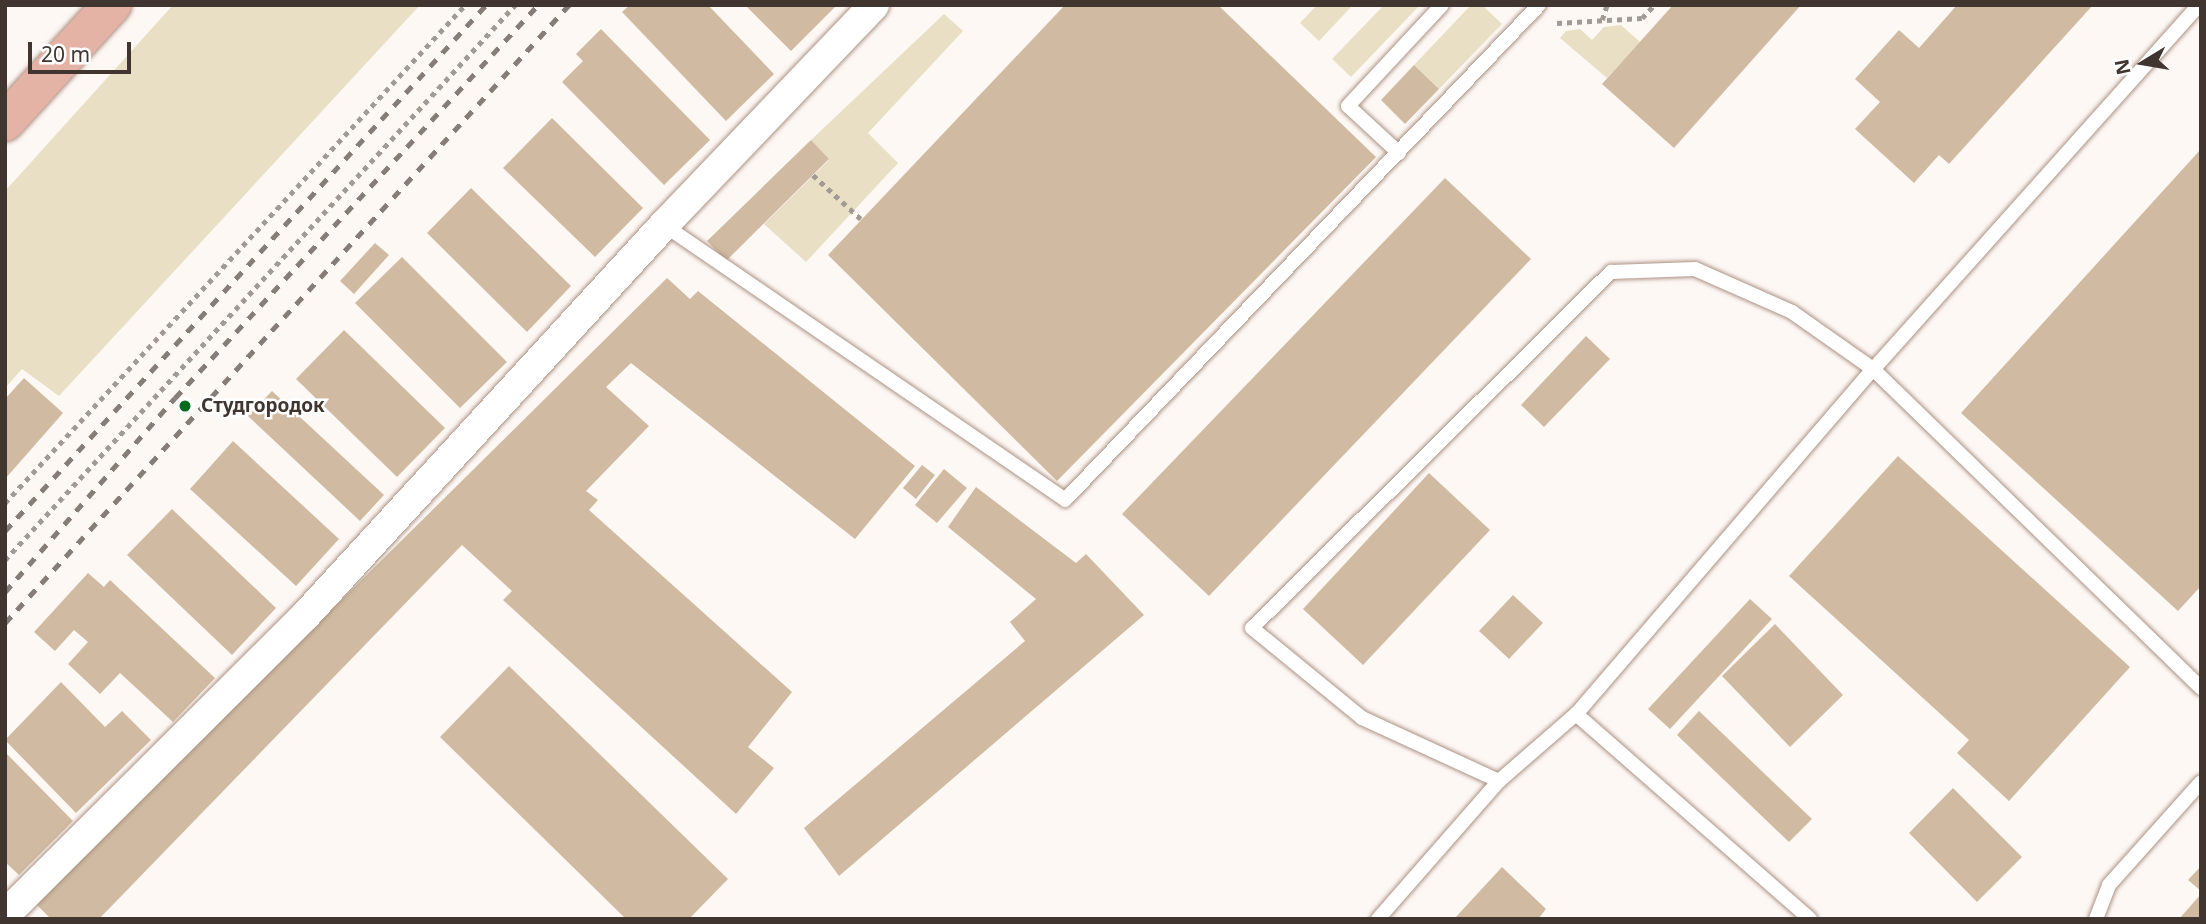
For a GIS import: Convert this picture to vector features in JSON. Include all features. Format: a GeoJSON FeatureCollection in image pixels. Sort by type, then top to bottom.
{"type":"FeatureCollection","features":[{"type":"Feature","properties":{"kind":"main road"},"geometry":{"type":"LineString","coordinates":[[5,121],[112,5]]}},
{"type":"Feature","properties":{"kind":"street"},"geometry":{"type":"LineString","coordinates":[[5,915],[306,615],[866,8]]}},
{"type":"Feature","properties":{"kind":"lane"},"geometry":{"type":"LineString","coordinates":[[1399,153],[1348,106],[1442,5]]}},
{"type":"Feature","properties":{"kind":"lane"},"geometry":{"type":"LineString","coordinates":[[1378,919],[1499,781],[1576,713],[1873,369],[2199,5]]}},
{"type":"Feature","properties":{"kind":"lane"},"geometry":{"type":"LineString","coordinates":[[664,225],[1065,500],[1537,7]]}},
{"type":"Feature","properties":{"kind":"lane"},"geometry":{"type":"LineString","coordinates":[[1499,781],[1362,718],[1252,628],[1611,272],[1695,269],[1792,312],[1873,369],[2201,688]]}},
{"type":"Feature","properties":{"kind":"lane"},"geometry":{"type":"LineString","coordinates":[[1576,713],[1810,919]]}},
{"type":"Feature","properties":{"kind":"lane"},"geometry":{"type":"LineString","coordinates":[[2096,919],[2109,885],[2201,782]]}},
{"type":"Feature","properties":{"kind":"path"},"geometry":{"type":"LineString","coordinates":[[5,503],[465,5]]}},
{"type":"Feature","properties":{"kind":"path"},"geometry":{"type":"LineString","coordinates":[[5,560],[514,5]]}},
{"type":"Feature","properties":{"kind":"path"},"geometry":{"type":"LineString","coordinates":[[1602,20],[1607,5]]}},
{"type":"Feature","properties":{"kind":"path"},"geometry":{"type":"LineString","coordinates":[[1537,7],[1556,23],[1642,18],[1654,5]]}},
{"type":"Feature","properties":{"kind":"path"},"geometry":{"type":"LineString","coordinates":[[813,175],[862,219]]}},
{"type":"Feature","properties":{"kind":"shaded area"},"geometry":{"type":"Polygon","coordinates":[[[173,5],[420,5],[59,396],[22,369],[5,388],[5,191],[173,5]]]}},
{"type":"Feature","properties":{"kind":"shaded area"},"geometry":{"type":"Polygon","coordinates":[[[1317,5],[1353,5],[1319,41],[1300,23],[1317,5]]]}},
{"type":"Feature","properties":{"kind":"shaded area"},"geometry":{"type":"Polygon","coordinates":[[[1384,5],[1420,5],[1351,77],[1332,59],[1384,5]]]}},
{"type":"Feature","properties":{"kind":"shaded area"},"geometry":{"type":"Polygon","coordinates":[[[1471,5],[1482,5],[1502,24],[1439,89],[1414,65],[1471,5]]]}},
{"type":"Feature","properties":{"kind":"shaded area"},"geometry":{"type":"Polygon","coordinates":[[[944,14],[963,31],[868,133],[898,163],[806,262],[764,224],[829,160],[811,140],[944,14]]]}},
{"type":"Feature","properties":{"kind":"shaded area"},"geometry":{"type":"Polygon","coordinates":[[[1621,25],[1640,42],[1607,78],[1560,38],[1566,31],[1580,29],[1592,40],[1604,27],[1621,25]]]}},
{"type":"Feature","properties":{"kind":"building"},"geometry":{"type":"Polygon","coordinates":[[[630,5],[708,5],[774,74],[726,121],[622,12],[630,5]]]}},
{"type":"Feature","properties":{"kind":"building"},"geometry":{"type":"Polygon","coordinates":[[[745,5],[837,5],[791,51],[745,5]]]}},
{"type":"Feature","properties":{"kind":"building"},"geometry":{"type":"Polygon","coordinates":[[[1065,5],[1218,5],[1376,157],[1057,481],[828,255],[1065,5]]]}},
{"type":"Feature","properties":{"kind":"building"},"geometry":{"type":"Polygon","coordinates":[[[1673,5],[1801,5],[1674,148],[1602,84],[1673,5]]]}},
{"type":"Feature","properties":{"kind":"building"},"geometry":{"type":"Polygon","coordinates":[[[1957,5],[2093,5],[1949,164],[1939,155],[1914,183],[1855,129],[1880,102],[1855,79],[1899,30],[1919,48],[1957,5]]]}},
{"type":"Feature","properties":{"kind":"building"},"geometry":{"type":"Polygon","coordinates":[[[601,29],[710,140],[664,185],[562,82],[583,61],[576,54],[601,29]]]}},
{"type":"Feature","properties":{"kind":"building"},"geometry":{"type":"Polygon","coordinates":[[[1414,65],[1439,89],[1405,124],[1381,100],[1414,65]]]}},
{"type":"Feature","properties":{"kind":"building"},"geometry":{"type":"Polygon","coordinates":[[[552,118],[643,208],[595,257],[503,168],[552,118]]]}},
{"type":"Feature","properties":{"kind":"building"},"geometry":{"type":"Polygon","coordinates":[[[811,140],[829,159],[726,261],[707,241],[811,140]]]}},
{"type":"Feature","properties":{"kind":"building"},"geometry":{"type":"Polygon","coordinates":[[[2201,149],[2201,586],[2178,611],[1961,413],[2201,149]]]}},
{"type":"Feature","properties":{"kind":"building"},"geometry":{"type":"Polygon","coordinates":[[[1445,178],[1531,259],[1209,596],[1122,514],[1445,178]]]}},
{"type":"Feature","properties":{"kind":"building"},"geometry":{"type":"Polygon","coordinates":[[[471,188],[571,286],[527,332],[427,233],[471,188]]]}},
{"type":"Feature","properties":{"kind":"building"},"geometry":{"type":"Polygon","coordinates":[[[375,243],[389,255],[354,294],[340,281],[375,243]]]}},
{"type":"Feature","properties":{"kind":"building"},"geometry":{"type":"Polygon","coordinates":[[[402,257],[507,362],[460,408],[355,303],[402,257]]]}},
{"type":"Feature","properties":{"kind":"building"},"geometry":{"type":"Polygon","coordinates":[[[667,278],[690,299],[698,291],[915,466],[855,539],[631,363],[606,387],[649,426],[586,491],[598,500],[589,510],[792,692],[748,747],[774,768],[736,814],[503,600],[512,591],[462,545],[99,919],[51,919],[35,903],[667,278]]]}},
{"type":"Feature","properties":{"kind":"building"},"geometry":{"type":"Polygon","coordinates":[[[344,330],[445,428],[397,477],[296,379],[344,330]]]}},
{"type":"Feature","properties":{"kind":"building"},"geometry":{"type":"Polygon","coordinates":[[[1586,336],[1610,359],[1544,427],[1521,405],[1586,336]]]}},
{"type":"Feature","properties":{"kind":"building"},"geometry":{"type":"Polygon","coordinates":[[[24,378],[63,413],[5,479],[5,399],[24,378]]]}},
{"type":"Feature","properties":{"kind":"building"},"geometry":{"type":"Polygon","coordinates":[[[272,391],[384,495],[360,521],[248,416],[272,391]]]}},
{"type":"Feature","properties":{"kind":"building"},"geometry":{"type":"Polygon","coordinates":[[[233,441],[339,539],[296,586],[190,489],[233,441]]]}},
{"type":"Feature","properties":{"kind":"building"},"geometry":{"type":"Polygon","coordinates":[[[1898,456],[2130,667],[2009,801],[1957,753],[1969,740],[1789,576],[1898,456]]]}},
{"type":"Feature","properties":{"kind":"building"},"geometry":{"type":"Polygon","coordinates":[[[922,465],[935,475],[916,499],[903,488],[922,465]]]}},
{"type":"Feature","properties":{"kind":"building"},"geometry":{"type":"Polygon","coordinates":[[[944,469],[967,488],[937,523],[915,505],[944,469]]]}},
{"type":"Feature","properties":{"kind":"building"},"geometry":{"type":"Polygon","coordinates":[[[1429,473],[1490,530],[1363,665],[1303,609],[1429,473]]]}},
{"type":"Feature","properties":{"kind":"building"},"geometry":{"type":"Polygon","coordinates":[[[976,487],[1076,563],[1086,554],[1144,615],[839,876],[804,828],[1025,641],[1010,622],[1036,599],[948,527],[976,487]]]}},
{"type":"Feature","properties":{"kind":"building"},"geometry":{"type":"Polygon","coordinates":[[[172,509],[276,608],[232,655],[127,555],[172,509]]]}},
{"type":"Feature","properties":{"kind":"building"},"geometry":{"type":"Polygon","coordinates":[[[88,573],[104,587],[110,580],[215,678],[173,722],[120,673],[100,694],[68,664],[88,642],[74,630],[55,651],[34,632],[88,573]]]}},
{"type":"Feature","properties":{"kind":"building"},"geometry":{"type":"Polygon","coordinates":[[[1513,595],[1543,623],[1509,659],[1479,631],[1513,595]]]}},
{"type":"Feature","properties":{"kind":"building"},"geometry":{"type":"Polygon","coordinates":[[[1750,599],[1772,619],[1670,729],[1648,709],[1750,599]]]}},
{"type":"Feature","properties":{"kind":"building"},"geometry":{"type":"Polygon","coordinates":[[[1775,624],[1843,695],[1790,747],[1722,676],[1775,624]]]}},
{"type":"Feature","properties":{"kind":"building"},"geometry":{"type":"Polygon","coordinates":[[[509,666],[728,879],[689,919],[626,919],[440,737],[509,666]]]}},
{"type":"Feature","properties":{"kind":"building"},"geometry":{"type":"Polygon","coordinates":[[[61,682],[105,727],[122,711],[151,740],[76,813],[5,740],[61,682]]]}},
{"type":"Feature","properties":{"kind":"building"},"geometry":{"type":"Polygon","coordinates":[[[1699,711],[1812,819],[1789,842],[1677,735],[1699,711]]]}},
{"type":"Feature","properties":{"kind":"building"},"geometry":{"type":"Polygon","coordinates":[[[5,752],[73,821],[19,875],[5,862],[5,752]]]}},
{"type":"Feature","properties":{"kind":"building"},"geometry":{"type":"Polygon","coordinates":[[[1953,788],[2022,857],[1977,902],[1909,833],[1953,788]]]}},
{"type":"Feature","properties":{"kind":"building"},"geometry":{"type":"Polygon","coordinates":[[[2201,866],[2201,891],[2188,880],[2201,866]]]}},
{"type":"Feature","properties":{"kind":"building"},"geometry":{"type":"Polygon","coordinates":[[[1502,867],[1546,909],[1538,919],[1454,919],[1502,867]]]}},
{"type":"Feature","properties":{"kind":"building"},"geometry":{"type":"Polygon","coordinates":[[[2201,894],[2201,919],[2179,919],[2201,894]]]}},
{"type":"Feature","properties":{"kind":"railway"},"geometry":{"type":"LineString","coordinates":[[5,531],[486,5]]}},
{"type":"Feature","properties":{"kind":"railway"},"geometry":{"type":"LineString","coordinates":[[5,592],[175,398],[538,5]]}},
{"type":"Feature","properties":{"kind":"railway"},"geometry":{"type":"LineString","coordinates":[[5,623],[569,5]]}},
{"type":"Feature","properties":{"kind":"place","name":"Студгородок"},"geometry":{"type":"Point","coordinates":[185,406]}}]}
